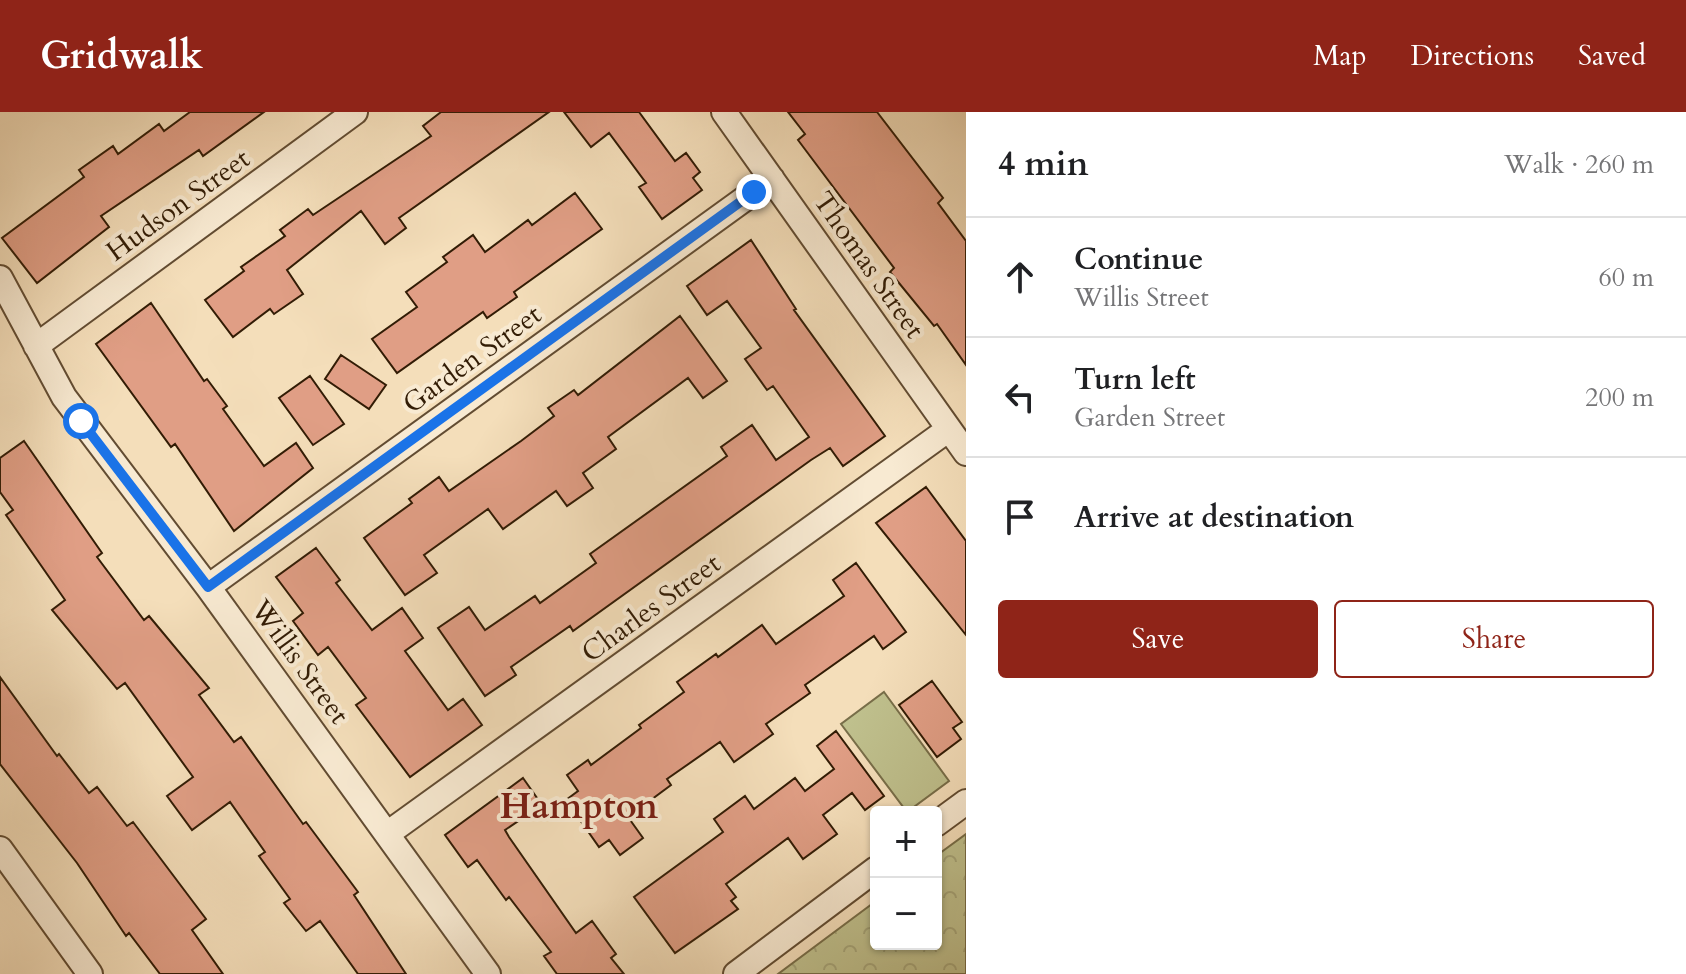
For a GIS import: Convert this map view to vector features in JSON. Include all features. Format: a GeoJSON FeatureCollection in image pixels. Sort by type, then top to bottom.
{"type":"FeatureCollection","features":[{"type":"Feature","properties":{"kind":"street","name":"Hudson Street"},"geometry":{"type":"LineString","coordinates":[[36,346],[355,112]]}},
{"type":"Feature","properties":{"kind":"street","name":"Thomas Street"},"geometry":{"type":"LineString","coordinates":[[724,112],[966,453]]}},
{"type":"Feature","properties":{"kind":"street","name":"Garden Street"},"geometry":{"type":"LineString","coordinates":[[208,587],[772,179]]}},
{"type":"Feature","properties":{"kind":"street","name":"Willis Street"},"geometry":{"type":"LineString","coordinates":[[0,278],[81,421],[208,587],[488,974]]}},
{"type":"Feature","properties":{"kind":"street","name":"Willis Street"},"geometry":{"type":"LineString","coordinates":[[0,298],[36,346]]}},
{"type":"Feature","properties":{"kind":"street","name":"Charles Street"},"geometry":{"type":"LineString","coordinates":[[387,834],[949,429]]}},
{"type":"Feature","properties":{"kind":"street"},"geometry":{"type":"LineString","coordinates":[[942,820],[966,802]]}},
{"type":"Feature","properties":{"kind":"street"},"geometry":{"type":"LineString","coordinates":[[0,849],[90,974]]}},
{"type":"Feature","properties":{"kind":"street"},"geometry":{"type":"LineString","coordinates":[[736,974],[870,874]]}},
{"type":"Feature","properties":{"kind":"green space"},"geometry":{"type":"Polygon","coordinates":[[[884,692],[949,781],[915,806],[902,806],[841,724],[884,692]]]}},
{"type":"Feature","properties":{"kind":"green space"},"geometry":{"type":"Polygon","coordinates":[[[966,834],[966,974],[778,974],[870,905],[870,950],[942,950],[942,852],[966,834]]]}},
{"type":"Feature","properties":{"kind":"building"},"geometry":{"type":"Polygon","coordinates":[[[190,112],[264,112],[203,156],[199,150],[101,216],[109,227],[37,283],[2,238],[84,177],[79,170],[113,146],[118,154],[159,124],[164,131],[190,112]]]}},
{"type":"Feature","properties":{"kind":"building"},"geometry":{"type":"Polygon","coordinates":[[[441,112],[549,112],[399,218],[406,228],[385,244],[361,211],[287,270],[303,294],[274,314],[270,309],[233,337],[205,300],[244,271],[241,267],[285,236],[280,230],[308,209],[313,215],[431,136],[423,126],[441,112]]]}},
{"type":"Feature","properties":{"kind":"building"},"geometry":{"type":"Polygon","coordinates":[[[564,112],[639,112],[675,161],[686,153],[700,172],[693,178],[702,190],[662,219],[639,187],[646,183],[609,133],[591,147],[564,112]]]}},
{"type":"Feature","properties":{"kind":"building"},"geometry":{"type":"Polygon","coordinates":[[[788,112],[877,112],[943,198],[938,203],[966,241],[966,365],[937,324],[934,326],[890,272],[894,268],[798,140],[805,134],[788,112]]]}},
{"type":"Feature","properties":{"kind":"building"},"geometry":{"type":"Polygon","coordinates":[[[575,193],[602,229],[514,292],[517,297],[487,318],[483,312],[397,373],[372,339],[417,307],[406,292],[447,262],[443,257],[473,235],[485,252],[528,220],[532,225],[575,193]]]}},
{"type":"Feature","properties":{"kind":"building"},"geometry":{"type":"Polygon","coordinates":[[[751,240],[794,310],[885,436],[843,466],[830,448],[811,460],[573,631],[570,626],[511,667],[516,675],[485,696],[438,628],[469,607],[485,630],[535,596],[540,603],[596,563],[590,554],[727,456],[721,447],[752,425],[776,460],[809,437],[773,386],[767,390],[745,359],[761,348],[727,301],[707,315],[687,286],[751,240]]]}},
{"type":"Feature","properties":{"kind":"building"},"geometry":{"type":"Polygon","coordinates":[[[151,303],[204,381],[207,379],[227,406],[223,409],[264,466],[296,443],[313,468],[234,531],[175,444],[171,447],[96,344],[151,303]]]}},
{"type":"Feature","properties":{"kind":"building"},"geometry":{"type":"Polygon","coordinates":[[[680,316],[727,381],[703,398],[688,378],[608,437],[616,449],[583,473],[593,488],[567,506],[556,491],[503,529],[488,509],[424,555],[437,573],[405,595],[364,538],[412,503],[409,499],[439,477],[449,491],[521,441],[554,416],[548,408],[574,390],[578,395],[680,316]]]}},
{"type":"Feature","properties":{"kind":"building"},"geometry":{"type":"Polygon","coordinates":[[[341,355],[386,385],[369,409],[325,379],[341,355]]]}},
{"type":"Feature","properties":{"kind":"building"},"geometry":{"type":"Polygon","coordinates":[[[310,376],[344,424],[313,445],[279,398],[310,376]]]}},
{"type":"Feature","properties":{"kind":"building"},"geometry":{"type":"Polygon","coordinates":[[[24,441],[102,553],[97,557],[144,620],[149,616],[209,688],[199,695],[234,742],[241,737],[303,824],[306,822],[358,892],[354,895],[406,974],[358,974],[320,921],[306,931],[284,903],[290,899],[259,856],[265,852],[230,802],[192,830],[167,796],[193,777],[125,683],[117,689],[52,610],[65,600],[6,515],[13,510],[0,492],[0,458],[24,441]]]}},
{"type":"Feature","properties":{"kind":"building"},"geometry":{"type":"Polygon","coordinates":[[[926,487],[966,541],[966,635],[876,523],[926,487]]]}},
{"type":"Feature","properties":{"kind":"building"},"geometry":{"type":"Polygon","coordinates":[[[316,548],[340,580],[336,583],[372,630],[402,608],[423,638],[405,651],[448,710],[463,699],[482,725],[410,777],[356,705],[366,698],[328,647],[318,655],[293,621],[303,613],[276,577],[316,548]]]}},
{"type":"Feature","properties":{"kind":"building"},"geometry":{"type":"Polygon","coordinates":[[[856,563],[906,632],[883,649],[874,636],[805,685],[810,693],[766,724],[773,734],[734,762],[720,742],[667,779],[671,785],[628,817],[643,838],[620,855],[609,840],[599,847],[566,800],[578,791],[567,775],[588,760],[591,765],[641,728],[639,725],[684,692],[677,682],[716,654],[718,657],[762,625],[776,644],[844,596],[833,580],[856,563]]]}},
{"type":"Feature","properties":{"kind":"building"},"geometry":{"type":"Polygon","coordinates":[[[0,677],[57,756],[59,754],[89,793],[97,787],[127,826],[133,822],[206,919],[192,930],[223,974],[160,974],[129,933],[126,936],[77,863],[0,764],[0,677]]]}},
{"type":"Feature","properties":{"kind":"building"},"geometry":{"type":"Polygon","coordinates":[[[932,681],[962,722],[953,728],[961,739],[937,757],[899,705],[932,681]]]}},
{"type":"Feature","properties":{"kind":"building"},"geometry":{"type":"Polygon","coordinates":[[[836,731],[884,796],[865,810],[852,793],[823,815],[837,834],[803,859],[788,838],[726,884],[736,897],[731,901],[738,909],[675,953],[634,897],[723,832],[714,819],[745,796],[754,809],[795,778],[805,791],[834,769],[817,746],[836,731]]]}},
{"type":"Feature","properties":{"kind":"building"},"geometry":{"type":"Polygon","coordinates":[[[523,778],[542,805],[505,830],[576,933],[592,921],[616,954],[611,958],[624,974],[557,974],[544,956],[551,952],[509,897],[506,900],[477,860],[468,867],[445,835],[523,778]]]}},
{"type":"Feature","properties":{"kind":"district","name":"Hampton"},"geometry":{"type":"Point","coordinates":[579,806]}},
{"type":"Feature","properties":{"kind":"route"},"geometry":{"type":"LineString","coordinates":[[81,421],[114,460],[208,587],[754,192]]}}]}
